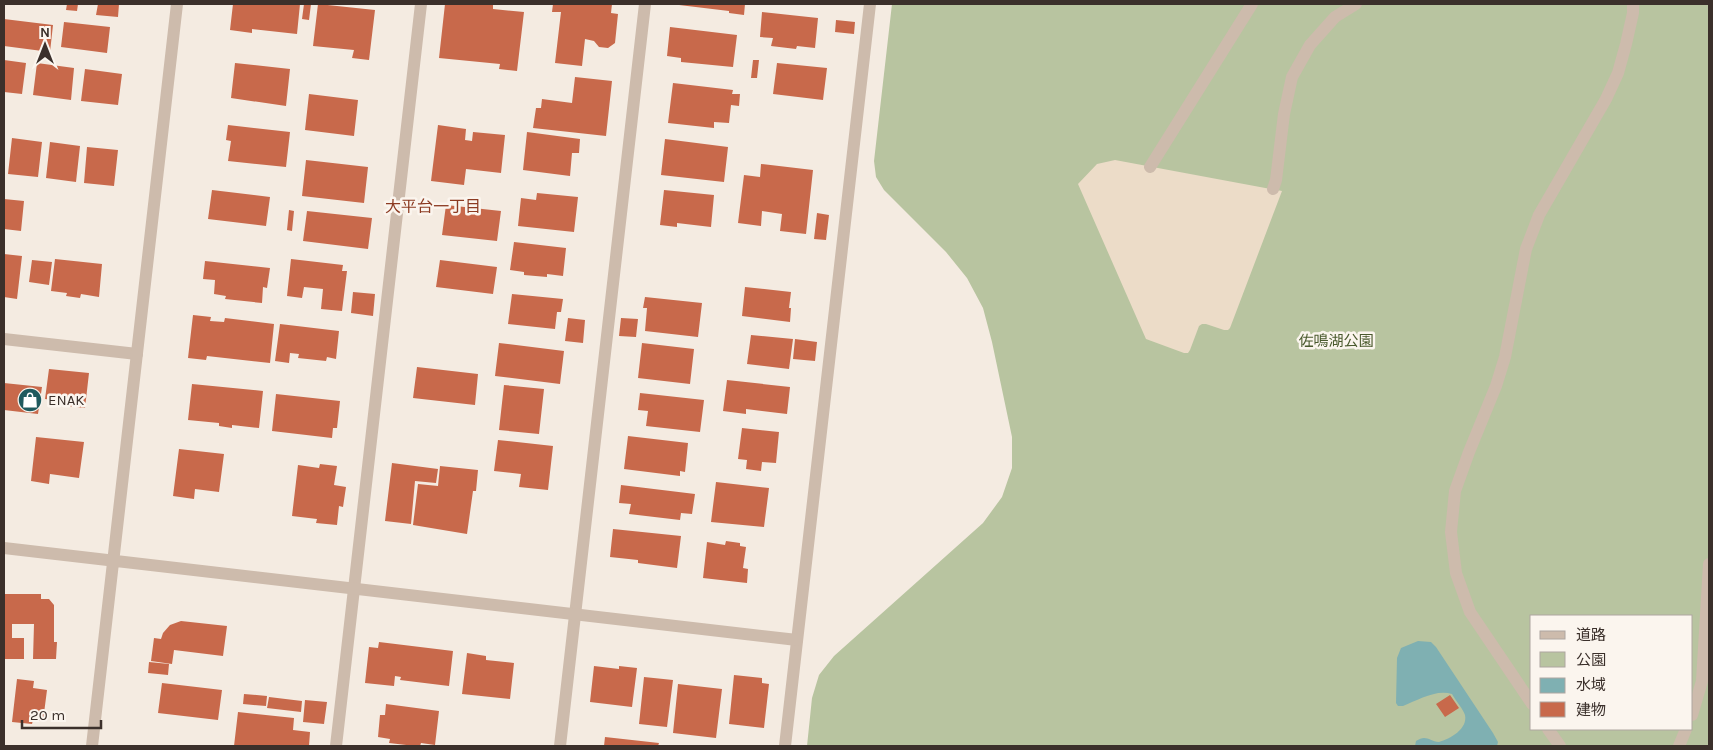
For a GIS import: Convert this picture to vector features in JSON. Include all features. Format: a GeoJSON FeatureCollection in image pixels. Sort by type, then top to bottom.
{"type":"FeatureCollection","features":[{"type":"Feature","properties":{"kind":"street"},"geometry":{"type":"LineString","coordinates":[[92,746],[177,4]]}},
{"type":"Feature","properties":{"kind":"street"},"geometry":{"type":"LineString","coordinates":[[336,746],[422,4]]}},
{"type":"Feature","properties":{"kind":"street"},"geometry":{"type":"LineString","coordinates":[[560,746],[645,4]]}},
{"type":"Feature","properties":{"kind":"street"},"geometry":{"type":"LineString","coordinates":[[785,746],[870,4]]}},
{"type":"Feature","properties":{"kind":"street"},"geometry":{"type":"LineString","coordinates":[[1150,167],[1252,4]]}},
{"type":"Feature","properties":{"kind":"street"},"geometry":{"type":"LineString","coordinates":[[1273,189],[1276,180],[1284,114],[1292,77],[1310,45],[1335,17],[1356,4]]}},
{"type":"Feature","properties":{"kind":"street"},"geometry":{"type":"LineString","coordinates":[[1530,701],[1470,612],[1456,573],[1452,532],[1455,491],[1496,386],[1505,357],[1526,249],[1539,215],[1606,99],[1618,73],[1633,13],[1633,4]]}},
{"type":"Feature","properties":{"kind":"street"},"geometry":{"type":"LineString","coordinates":[[4,339],[136,354]]}},
{"type":"Feature","properties":{"kind":"street"},"geometry":{"type":"LineString","coordinates":[[4,548],[797,640]]}},
{"type":"Feature","properties":{"kind":"street"},"geometry":{"type":"LineString","coordinates":[[1693,712],[1702,681],[1709,564]]}},
{"type":"Feature","properties":{"kind":"street"},"geometry":{"type":"LineString","coordinates":[[1549,730],[1560,746]]}},
{"type":"Feature","properties":{"kind":"street"},"geometry":{"type":"LineString","coordinates":[[1679,746],[1686,730]]}},
{"type":"Feature","properties":{"kind":"green space","name":"佐鳴湖公園"},"geometry":{"type":"Polygon","coordinates":[[[892,4],[1709,4],[1709,746],[807,746],[812,698],[819,675],[834,656],[983,523],[1002,497],[1012,468],[1012,437],[983,308],[967,278],[946,252],[884,190],[876,177],[874,161],[892,4]]]}},
{"type":"Feature","properties":{"kind":"shaded area"},"geometry":{"type":"Polygon","coordinates":[[[1115,160],[1282,191],[1230,328],[1224,330],[1202,324],[1199,326],[1188,353],[1146,339],[1078,184],[1097,164],[1115,160]]]}},
{"type":"Feature","properties":{"kind":"water"},"geometry":{"type":"Polygon","coordinates":[[[1418,641],[1431,642],[1436,647],[1493,733],[1498,742],[1497,746],[1415,746],[1416,741],[1422,738],[1439,742],[1448,738],[1461,729],[1465,720],[1464,713],[1452,694],[1433,694],[1403,706],[1398,706],[1396,703],[1397,658],[1401,648],[1418,641]]]}},
{"type":"Feature","properties":{"kind":"building"},"geometry":{"type":"Polygon","coordinates":[[[67,4],[78,4],[77,11],[66,10],[67,4]]]}},
{"type":"Feature","properties":{"kind":"building"},"geometry":{"type":"Polygon","coordinates":[[[98,4],[119,4],[118,17],[96,15],[98,4]]]}},
{"type":"Feature","properties":{"kind":"building"},"geometry":{"type":"Polygon","coordinates":[[[233,4],[300,4],[297,34],[252,29],[252,33],[230,30],[233,4]]]}},
{"type":"Feature","properties":{"kind":"building"},"geometry":{"type":"Polygon","coordinates":[[[304,4],[311,4],[309,20],[302,19],[304,4]]]}},
{"type":"Feature","properties":{"kind":"building"},"geometry":{"type":"Polygon","coordinates":[[[318,4],[375,10],[369,60],[352,58],[354,50],[313,46],[318,4]]]}},
{"type":"Feature","properties":{"kind":"building"},"geometry":{"type":"Polygon","coordinates":[[[445,4],[493,5],[493,9],[524,12],[517,71],[499,69],[500,64],[439,58],[445,4]]]}},
{"type":"Feature","properties":{"kind":"building"},"geometry":{"type":"Polygon","coordinates":[[[553,4],[612,4],[611,13],[618,14],[615,43],[608,48],[599,47],[594,41],[585,39],[582,66],[555,63],[561,12],[552,12],[553,4]]]}},
{"type":"Feature","properties":{"kind":"building"},"geometry":{"type":"Polygon","coordinates":[[[679,4],[745,4],[744,15],[679,4]]]}},
{"type":"Feature","properties":{"kind":"building"},"geometry":{"type":"Polygon","coordinates":[[[762,12],[818,18],[815,48],[797,46],[796,49],[771,46],[773,38],[760,37],[762,12]]]}},
{"type":"Feature","properties":{"kind":"building"},"geometry":{"type":"Polygon","coordinates":[[[4,19],[53,25],[50,52],[4,46],[4,19]]]}},
{"type":"Feature","properties":{"kind":"building"},"geometry":{"type":"Polygon","coordinates":[[[836,20],[855,22],[854,34],[835,32],[836,20]]]}},
{"type":"Feature","properties":{"kind":"building"},"geometry":{"type":"Polygon","coordinates":[[[64,22],[110,27],[107,53],[61,47],[64,22]]]}},
{"type":"Feature","properties":{"kind":"building"},"geometry":{"type":"Polygon","coordinates":[[[670,27],[737,35],[733,67],[681,62],[681,58],[667,56],[670,27]]]}},
{"type":"Feature","properties":{"kind":"building"},"geometry":{"type":"Polygon","coordinates":[[[4,60],[26,63],[22,94],[4,92],[4,60]]]}},
{"type":"Feature","properties":{"kind":"building"},"geometry":{"type":"Polygon","coordinates":[[[753,60],[759,60],[757,78],[751,78],[753,60]]]}},
{"type":"Feature","properties":{"kind":"building"},"geometry":{"type":"Polygon","coordinates":[[[37,63],[74,68],[71,100],[33,95],[37,63]]]}},
{"type":"Feature","properties":{"kind":"building"},"geometry":{"type":"Polygon","coordinates":[[[235,63],[290,69],[286,106],[231,98],[235,63]]]}},
{"type":"Feature","properties":{"kind":"building"},"geometry":{"type":"Polygon","coordinates":[[[777,63],[827,68],[823,100],[773,94],[777,63]]]}},
{"type":"Feature","properties":{"kind":"building"},"geometry":{"type":"Polygon","coordinates":[[[85,69],[122,74],[118,105],[81,101],[85,69]]]}},
{"type":"Feature","properties":{"kind":"building"},"geometry":{"type":"Polygon","coordinates":[[[575,77],[612,81],[606,136],[533,128],[536,108],[541,108],[542,99],[572,103],[575,77]]]}},
{"type":"Feature","properties":{"kind":"building"},"geometry":{"type":"Polygon","coordinates":[[[673,83],[733,90],[732,94],[740,94],[739,106],[731,105],[729,123],[714,122],[714,128],[668,123],[673,83]]]}},
{"type":"Feature","properties":{"kind":"building"},"geometry":{"type":"Polygon","coordinates":[[[309,94],[358,100],[354,136],[305,130],[309,94]]]}},
{"type":"Feature","properties":{"kind":"building"},"geometry":{"type":"Polygon","coordinates":[[[228,125],[290,132],[286,167],[228,161],[231,141],[226,140],[228,125]]]}},
{"type":"Feature","properties":{"kind":"building"},"geometry":{"type":"Polygon","coordinates":[[[438,125],[466,129],[465,140],[472,141],[473,132],[505,135],[501,173],[466,169],[464,185],[431,181],[438,125]]]}},
{"type":"Feature","properties":{"kind":"building"},"geometry":{"type":"Polygon","coordinates":[[[527,132],[580,139],[579,153],[572,153],[570,176],[523,170],[527,132]]]}},
{"type":"Feature","properties":{"kind":"building"},"geometry":{"type":"Polygon","coordinates":[[[12,138],[42,142],[38,177],[8,174],[12,138]]]}},
{"type":"Feature","properties":{"kind":"building"},"geometry":{"type":"Polygon","coordinates":[[[665,139],[728,147],[724,182],[661,175],[665,139]]]}},
{"type":"Feature","properties":{"kind":"building"},"geometry":{"type":"Polygon","coordinates":[[[50,142],[80,146],[76,182],[46,178],[50,142]]]}},
{"type":"Feature","properties":{"kind":"building"},"geometry":{"type":"Polygon","coordinates":[[[87,147],[118,150],[114,186],[84,183],[87,147]]]}},
{"type":"Feature","properties":{"kind":"building"},"geometry":{"type":"Polygon","coordinates":[[[306,160],[368,167],[364,203],[302,196],[306,160]]]}},
{"type":"Feature","properties":{"kind":"building"},"geometry":{"type":"Polygon","coordinates":[[[761,164],[813,170],[806,234],[780,231],[782,214],[762,211],[761,226],[738,223],[744,175],[760,177],[761,164]]]}},
{"type":"Feature","properties":{"kind":"building"},"geometry":{"type":"Polygon","coordinates":[[[212,190],[270,197],[266,226],[208,219],[212,190]]]}},
{"type":"Feature","properties":{"kind":"building"},"geometry":{"type":"Polygon","coordinates":[[[664,190],[714,195],[711,227],[677,223],[677,227],[660,225],[664,190]]]}},
{"type":"Feature","properties":{"kind":"building"},"geometry":{"type":"Polygon","coordinates":[[[537,193],[578,197],[574,232],[518,226],[521,198],[536,200],[537,193]]]}},
{"type":"Feature","properties":{"kind":"building"},"geometry":{"type":"Polygon","coordinates":[[[4,199],[24,201],[21,231],[4,229],[4,199]]]}},
{"type":"Feature","properties":{"kind":"building"},"geometry":{"type":"Polygon","coordinates":[[[446,205],[501,211],[497,241],[442,235],[446,205]]]}},
{"type":"Feature","properties":{"kind":"building"},"geometry":{"type":"Polygon","coordinates":[[[289,210],[294,211],[292,231],[287,230],[289,210]]]}},
{"type":"Feature","properties":{"kind":"building"},"geometry":{"type":"Polygon","coordinates":[[[307,211],[372,218],[368,249],[303,241],[307,211]]]}},
{"type":"Feature","properties":{"kind":"building"},"geometry":{"type":"Polygon","coordinates":[[[817,213],[829,215],[826,240],[814,239],[817,213]]]}},
{"type":"Feature","properties":{"kind":"building"},"geometry":{"type":"Polygon","coordinates":[[[514,242],[566,248],[563,276],[547,274],[547,277],[524,275],[524,272],[510,270],[514,242]]]}},
{"type":"Feature","properties":{"kind":"building"},"geometry":{"type":"Polygon","coordinates":[[[4,254],[22,256],[17,299],[4,297],[4,254]]]}},
{"type":"Feature","properties":{"kind":"building"},"geometry":{"type":"Polygon","coordinates":[[[55,259],[102,264],[99,297],[81,294],[80,298],[66,296],[67,293],[51,291],[55,259]]]}},
{"type":"Feature","properties":{"kind":"building"},"geometry":{"type":"Polygon","coordinates":[[[291,259],[343,265],[342,271],[347,271],[342,311],[321,309],[323,289],[304,287],[302,298],[287,296],[291,259]]]}},
{"type":"Feature","properties":{"kind":"building"},"geometry":{"type":"Polygon","coordinates":[[[32,260],[52,262],[49,285],[29,282],[32,260]]]}},
{"type":"Feature","properties":{"kind":"building"},"geometry":{"type":"Polygon","coordinates":[[[440,260],[497,267],[493,294],[436,287],[440,260]]]}},
{"type":"Feature","properties":{"kind":"building"},"geometry":{"type":"Polygon","coordinates":[[[205,261],[270,268],[267,288],[263,287],[262,303],[225,299],[226,296],[214,294],[215,280],[203,279],[205,261]]]}},
{"type":"Feature","properties":{"kind":"building"},"geometry":{"type":"Polygon","coordinates":[[[745,287],[791,292],[790,322],[742,316],[745,287]]]}},
{"type":"Feature","properties":{"kind":"building"},"geometry":{"type":"Polygon","coordinates":[[[353,292],[375,294],[373,316],[351,313],[353,292]]]}},
{"type":"Feature","properties":{"kind":"building"},"geometry":{"type":"Polygon","coordinates":[[[512,294],[563,299],[561,312],[557,312],[555,329],[508,324],[512,294]]]}},
{"type":"Feature","properties":{"kind":"building"},"geometry":{"type":"Polygon","coordinates":[[[645,297],[702,303],[698,337],[645,331],[647,308],[643,308],[645,297]]]}},
{"type":"Feature","properties":{"kind":"building"},"geometry":{"type":"Polygon","coordinates":[[[193,315],[211,317],[210,321],[224,322],[225,318],[274,324],[270,363],[207,356],[206,360],[188,358],[193,315]]]}},
{"type":"Feature","properties":{"kind":"building"},"geometry":{"type":"Polygon","coordinates":[[[568,318],[585,320],[583,343],[565,341],[568,318]]]}},
{"type":"Feature","properties":{"kind":"building"},"geometry":{"type":"Polygon","coordinates":[[[621,318],[638,319],[636,337],[619,336],[621,318]]]}},
{"type":"Feature","properties":{"kind":"building"},"geometry":{"type":"Polygon","coordinates":[[[280,324],[339,331],[336,359],[327,357],[326,361],[298,358],[299,354],[290,353],[289,363],[275,361],[280,324]]]}},
{"type":"Feature","properties":{"kind":"building"},"geometry":{"type":"Polygon","coordinates":[[[751,335],[793,339],[789,369],[747,364],[751,335]]]}},
{"type":"Feature","properties":{"kind":"building"},"geometry":{"type":"Polygon","coordinates":[[[795,339],[817,342],[815,361],[793,359],[795,339]]]}},
{"type":"Feature","properties":{"kind":"building"},"geometry":{"type":"Polygon","coordinates":[[[499,343],[564,351],[560,384],[495,376],[499,343]]]}},
{"type":"Feature","properties":{"kind":"building"},"geometry":{"type":"Polygon","coordinates":[[[642,343],[694,349],[690,384],[638,378],[642,343]]]}},
{"type":"Feature","properties":{"kind":"building"},"geometry":{"type":"Polygon","coordinates":[[[417,367],[478,374],[475,405],[413,398],[417,367]]]}},
{"type":"Feature","properties":{"kind":"building"},"geometry":{"type":"Polygon","coordinates":[[[49,369],[89,373],[85,408],[67,406],[68,402],[45,399],[49,369]]]}},
{"type":"Feature","properties":{"kind":"building"},"geometry":{"type":"Polygon","coordinates":[[[727,380],[790,387],[787,414],[746,409],[746,414],[723,411],[727,380]]]}},
{"type":"Feature","properties":{"kind":"building"},"geometry":{"type":"Polygon","coordinates":[[[4,383],[42,387],[38,414],[4,410],[4,383]]]}},
{"type":"Feature","properties":{"kind":"building"},"geometry":{"type":"Polygon","coordinates":[[[192,384],[263,391],[259,428],[232,425],[232,428],[219,426],[219,423],[188,420],[192,384]]]}},
{"type":"Feature","properties":{"kind":"building"},"geometry":{"type":"Polygon","coordinates":[[[504,385],[544,389],[539,434],[499,430],[504,385]]]}},
{"type":"Feature","properties":{"kind":"building"},"geometry":{"type":"Polygon","coordinates":[[[640,393],[704,400],[700,432],[646,426],[648,411],[638,410],[640,393]]]}},
{"type":"Feature","properties":{"kind":"building"},"geometry":{"type":"Polygon","coordinates":[[[276,394],[340,401],[337,428],[333,428],[332,438],[272,431],[276,394]]]}},
{"type":"Feature","properties":{"kind":"building"},"geometry":{"type":"Polygon","coordinates":[[[742,428],[779,432],[776,463],[762,462],[761,471],[746,469],[747,460],[738,459],[742,428]]]}},
{"type":"Feature","properties":{"kind":"building"},"geometry":{"type":"Polygon","coordinates":[[[628,436],[688,443],[685,472],[680,471],[680,476],[624,469],[628,436]]]}},
{"type":"Feature","properties":{"kind":"building"},"geometry":{"type":"Polygon","coordinates":[[[36,437],[84,442],[79,478],[50,474],[49,484],[31,481],[36,437]]]}},
{"type":"Feature","properties":{"kind":"building"},"geometry":{"type":"Polygon","coordinates":[[[498,440],[553,446],[548,490],[519,487],[521,474],[494,471],[498,440]]]}},
{"type":"Feature","properties":{"kind":"building"},"geometry":{"type":"Polygon","coordinates":[[[179,449],[224,454],[219,492],[195,489],[194,499],[173,496],[179,449]]]}},
{"type":"Feature","properties":{"kind":"building"},"geometry":{"type":"Polygon","coordinates":[[[392,463],[438,469],[436,483],[415,481],[411,524],[385,521],[392,463]]]}},
{"type":"Feature","properties":{"kind":"building"},"geometry":{"type":"Polygon","coordinates":[[[320,464],[337,466],[334,485],[346,487],[343,507],[339,506],[337,525],[316,523],[317,519],[292,516],[298,465],[319,468],[320,464]]]}},
{"type":"Feature","properties":{"kind":"building"},"geometry":{"type":"Polygon","coordinates":[[[440,466],[478,470],[476,491],[473,491],[467,534],[413,525],[418,484],[438,486],[440,466]]]}},
{"type":"Feature","properties":{"kind":"building"},"geometry":{"type":"Polygon","coordinates":[[[716,482],[769,488],[764,527],[711,522],[716,482]]]}},
{"type":"Feature","properties":{"kind":"building"},"geometry":{"type":"Polygon","coordinates":[[[621,485],[695,494],[692,514],[681,513],[680,520],[629,514],[631,504],[619,503],[621,485]]]}},
{"type":"Feature","properties":{"kind":"building"},"geometry":{"type":"Polygon","coordinates":[[[613,529],[681,536],[677,568],[638,563],[638,560],[610,557],[613,529]]]}},
{"type":"Feature","properties":{"kind":"building"},"geometry":{"type":"Polygon","coordinates":[[[726,541],[740,543],[740,546],[746,547],[743,568],[748,569],[747,583],[703,578],[707,542],[725,545],[726,541]]]}},
{"type":"Feature","properties":{"kind":"building"},"geometry":{"type":"Polygon","coordinates":[[[4,594],[41,594],[41,599],[49,599],[54,605],[54,642],[57,642],[56,659],[33,659],[34,624],[12,624],[12,638],[24,638],[24,659],[4,659],[4,594]]]}},
{"type":"Feature","properties":{"kind":"building"},"geometry":{"type":"Polygon","coordinates":[[[181,621],[227,626],[223,656],[174,650],[172,664],[151,661],[154,638],[161,639],[163,633],[170,625],[181,621]]]}},
{"type":"Feature","properties":{"kind":"building"},"geometry":{"type":"Polygon","coordinates":[[[379,642],[453,651],[449,686],[400,680],[401,677],[395,676],[394,686],[365,683],[369,647],[378,648],[379,642]]]}},
{"type":"Feature","properties":{"kind":"building"},"geometry":{"type":"Polygon","coordinates":[[[467,653],[486,656],[486,660],[514,663],[510,699],[462,694],[467,653]]]}},
{"type":"Feature","properties":{"kind":"building"},"geometry":{"type":"Polygon","coordinates":[[[149,662],[169,664],[168,675],[148,673],[149,662]]]}},
{"type":"Feature","properties":{"kind":"building"},"geometry":{"type":"Polygon","coordinates":[[[594,666],[619,669],[619,666],[637,668],[632,707],[590,702],[594,666]]]}},
{"type":"Feature","properties":{"kind":"building"},"geometry":{"type":"Polygon","coordinates":[[[734,675],[762,678],[762,683],[769,684],[764,728],[729,724],[734,675]]]}},
{"type":"Feature","properties":{"kind":"building"},"geometry":{"type":"Polygon","coordinates":[[[644,677],[673,680],[667,727],[639,724],[644,677]]]}},
{"type":"Feature","properties":{"kind":"building"},"geometry":{"type":"Polygon","coordinates":[[[17,679],[34,681],[33,688],[47,690],[43,721],[33,720],[32,724],[12,722],[17,679]]]}},
{"type":"Feature","properties":{"kind":"building"},"geometry":{"type":"Polygon","coordinates":[[[162,683],[222,690],[218,720],[158,713],[162,683]]]}},
{"type":"Feature","properties":{"kind":"building"},"geometry":{"type":"Polygon","coordinates":[[[678,684],[722,689],[716,738],[673,733],[678,684]]]}},
{"type":"Feature","properties":{"kind":"building"},"geometry":{"type":"Polygon","coordinates":[[[244,694],[267,696],[266,706],[243,704],[244,694]]]}},
{"type":"Feature","properties":{"kind":"building"},"geometry":{"type":"Polygon","coordinates":[[[1450,695],[1459,708],[1445,717],[1436,704],[1450,695]]]}},
{"type":"Feature","properties":{"kind":"building"},"geometry":{"type":"Polygon","coordinates":[[[269,697],[302,701],[301,712],[267,708],[269,697]]]}},
{"type":"Feature","properties":{"kind":"building"},"geometry":{"type":"Polygon","coordinates":[[[305,700],[327,702],[324,724],[303,722],[305,700]]]}},
{"type":"Feature","properties":{"kind":"building"},"geometry":{"type":"Polygon","coordinates":[[[386,704],[439,711],[435,745],[421,743],[420,746],[415,746],[389,743],[390,739],[378,737],[380,715],[385,715],[386,704]]]}},
{"type":"Feature","properties":{"kind":"building"},"geometry":{"type":"Polygon","coordinates":[[[238,712],[294,718],[293,730],[310,732],[309,746],[234,746],[238,712]]]}},
{"type":"Feature","properties":{"kind":"building"},"geometry":{"type":"Polygon","coordinates":[[[605,737],[659,743],[658,746],[604,746],[605,737]]]}},
{"type":"Feature","properties":{"kind":"place","name":"ENAK"},"geometry":{"type":"Point","coordinates":[30,400]}},
{"type":"Feature","properties":{"kind":"district","name":"大平台一丁目"},"geometry":{"type":"Point","coordinates":[433,206]}}]}
